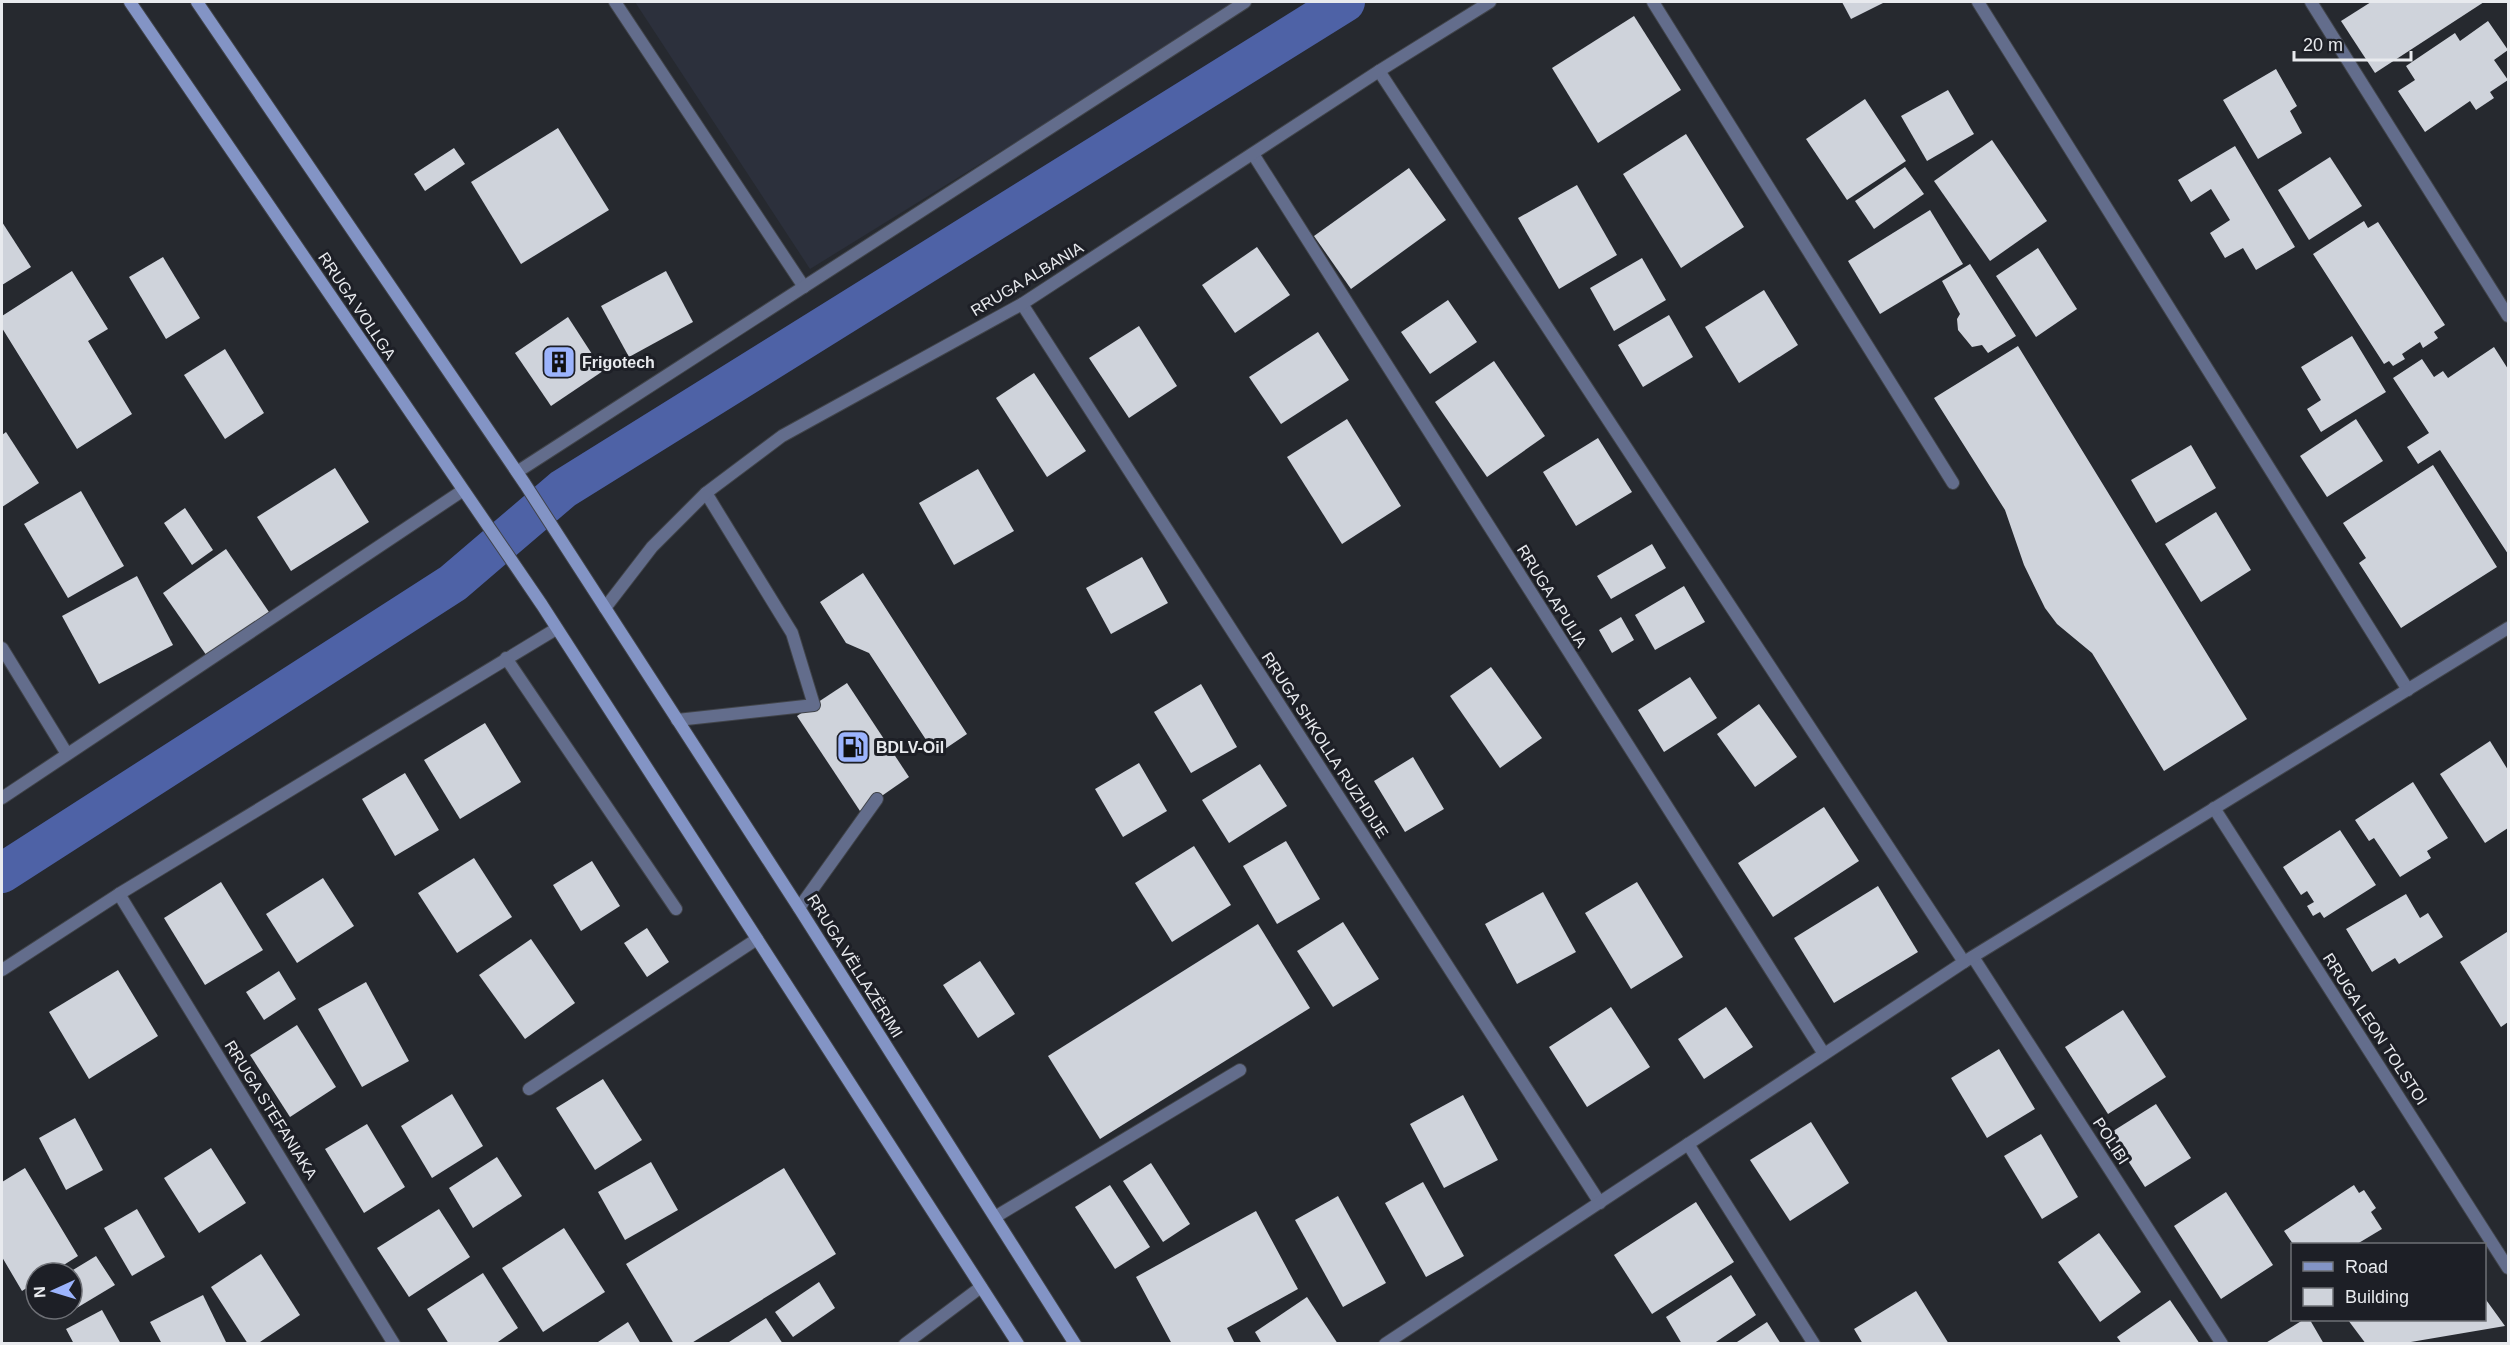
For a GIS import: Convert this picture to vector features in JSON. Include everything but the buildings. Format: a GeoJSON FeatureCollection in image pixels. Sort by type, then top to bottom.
{"type":"FeatureCollection","features":[{"type":"Feature","properties":{"kind":"main road","name":"RRUGA VOLLGA"},"geometry":{"type":"LineString","coordinates":[[130,2],[556,629]]}},
{"type":"Feature","properties":{"kind":"main road"},"geometry":{"type":"LineString","coordinates":[[197,2],[517,472],[605,608]]}},
{"type":"Feature","properties":{"kind":"main road","name":"RRUGA VËLLAZËRIMI"},"geometry":{"type":"LineString","coordinates":[[605,608],[799,908],[1075,1344]]}},
{"type":"Feature","properties":{"kind":"main road"},"geometry":{"type":"LineString","coordinates":[[556,629],[1018,1344]]}},
{"type":"Feature","properties":{"kind":"street"},"geometry":{"type":"LineString","coordinates":[[615,2],[804,287]]}},
{"type":"Feature","properties":{"kind":"street"},"geometry":{"type":"LineString","coordinates":[[517,472],[1245,2]]}},
{"type":"Feature","properties":{"kind":"street","name":"RRUGA ALBANIA"},"geometry":{"type":"LineString","coordinates":[[605,608],[652,547],[706,493],[782,436],[1022,304],[1379,71],[1490,2]]}},
{"type":"Feature","properties":{"kind":"street"},"geometry":{"type":"LineString","coordinates":[[1653,2],[1953,483]]}},
{"type":"Feature","properties":{"kind":"street"},"geometry":{"type":"LineString","coordinates":[[1978,2],[2408,690]]}},
{"type":"Feature","properties":{"kind":"street"},"geometry":{"type":"LineString","coordinates":[[2311,2],[2508,316]]}},
{"type":"Feature","properties":{"kind":"street","name":"POLIBI"},"geometry":{"type":"LineString","coordinates":[[1379,71],[2222,1344]]}},
{"type":"Feature","properties":{"kind":"street","name":"RRUGA APULIA"},"geometry":{"type":"LineString","coordinates":[[1253,154],[1824,1054]]}},
{"type":"Feature","properties":{"kind":"street","name":"RRUGA SHKOLLA RUZHDIJE"},"geometry":{"type":"LineString","coordinates":[[1022,304],[1600,1203]]}},
{"type":"Feature","properties":{"kind":"street"},"geometry":{"type":"LineString","coordinates":[[2,798],[462,491]]}},
{"type":"Feature","properties":{"kind":"street"},"geometry":{"type":"LineString","coordinates":[[676,720],[814,705],[792,633],[706,493]]}},
{"type":"Feature","properties":{"kind":"street"},"geometry":{"type":"LineString","coordinates":[[1385,1344],[1968,959],[2508,628]]}},
{"type":"Feature","properties":{"kind":"street"},"geometry":{"type":"LineString","coordinates":[[2,970],[118,894],[556,629]]}},
{"type":"Feature","properties":{"kind":"street"},"geometry":{"type":"LineString","coordinates":[[2,648],[67,754]]}},
{"type":"Feature","properties":{"kind":"street"},"geometry":{"type":"LineString","coordinates":[[506,658],[676,909]]}},
{"type":"Feature","properties":{"kind":"street"},"geometry":{"type":"LineString","coordinates":[[799,908],[877,799]]}},
{"type":"Feature","properties":{"kind":"street","name":"RRUGA LEON TOLSTOI"},"geometry":{"type":"LineString","coordinates":[[2214,808],[2508,1268]]}},
{"type":"Feature","properties":{"kind":"street","name":"RRUGA STEFANIAKA"},"geometry":{"type":"LineString","coordinates":[[118,894],[394,1344]]}},
{"type":"Feature","properties":{"kind":"street"},"geometry":{"type":"LineString","coordinates":[[529,1089],[757,939]]}},
{"type":"Feature","properties":{"kind":"street"},"geometry":{"type":"LineString","coordinates":[[995,1217],[1240,1070]]}},
{"type":"Feature","properties":{"kind":"street"},"geometry":{"type":"LineString","coordinates":[[1688,1144],[1814,1344]]}},
{"type":"Feature","properties":{"kind":"street"},"geometry":{"type":"LineString","coordinates":[[905,1344],[981,1287]]}},
{"type":"Feature","properties":{"kind":"shaded area"},"geometry":{"type":"Polygon","coordinates":[[[635,2],[1242,2],[810,269],[635,2]]]}},
{"type":"Feature","properties":{"kind":"waterway"},"geometry":{"type":"LineString","coordinates":[[2,873],[453,583],[563,489],[1345,2]]}},
{"type":"Feature","properties":{"kind":"place","name":"Frigotech"},"geometry":{"type":"Point","coordinates":[559,362]}},
{"type":"Feature","properties":{"kind":"place","name":"BDLV-Oil"},"geometry":{"type":"Point","coordinates":[853,747]}}]}
